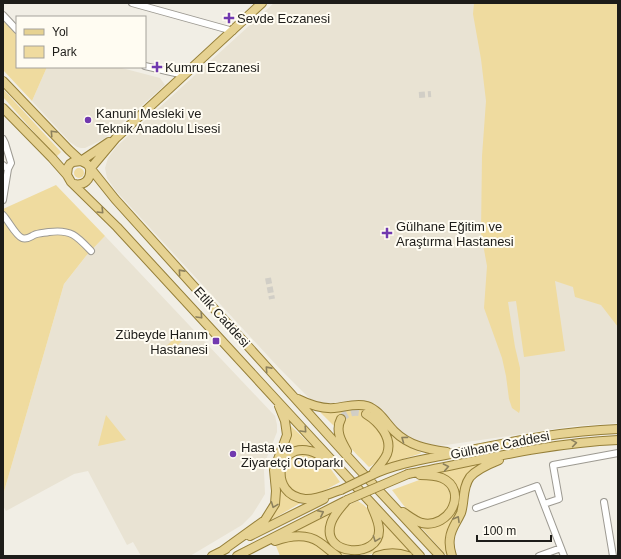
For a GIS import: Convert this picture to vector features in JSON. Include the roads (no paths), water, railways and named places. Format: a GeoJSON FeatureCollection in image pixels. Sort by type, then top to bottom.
{"type":"FeatureCollection","features":[{"type":"Feature","properties":{"kind":"main road"},"geometry":{"type":"LineString","coordinates":[[74,184],[82,184],[88,180],[90,169],[116,138],[262,3]]}},
{"type":"Feature","properties":{"kind":"main road","name":"Etlik Caddesi"},"geometry":{"type":"LineString","coordinates":[[3,81],[69,150],[81,161],[87,164],[109,193],[294,398],[440,556]]}},
{"type":"Feature","properties":{"kind":"main road","name":"Etlik Caddesi"},"geometry":{"type":"LineString","coordinates":[[3,108],[67,175],[68,179],[117,227],[420,556]]}},
{"type":"Feature","properties":{"kind":"main road"},"geometry":{"type":"LineString","coordinates":[[67,175],[70,164],[81,161],[116,138]]}},
{"type":"Feature","properties":{"kind":"main road"},"geometry":{"type":"LineString","coordinates":[[294,398],[319,407],[335,408],[351,405],[368,407],[374,410],[394,432],[409,443],[426,449],[454,453]]}},
{"type":"Feature","properties":{"kind":"main road"},"geometry":{"type":"LineString","coordinates":[[222,551],[264,520],[275,504],[277,494],[274,470],[287,435],[285,421],[278,401]]}},
{"type":"Feature","properties":{"kind":"main road"},"geometry":{"type":"LineString","coordinates":[[212,556],[372,475],[382,466],[388,452],[387,439],[380,426],[366,414]]}},
{"type":"Feature","properties":{"kind":"main road"},"geometry":{"type":"LineString","coordinates":[[341,419],[338,425],[339,434],[358,468]]}},
{"type":"Feature","properties":{"kind":"main road","name":"Gülhane Caddesi"},"geometry":{"type":"LineString","coordinates":[[382,466],[560,433],[585,430],[618,429]]}},
{"type":"Feature","properties":{"kind":"main road","name":"Gülhane Caddesi"},"geometry":{"type":"LineString","coordinates":[[408,474],[586,441],[618,440]]}},
{"type":"Feature","properties":{"kind":"main road"},"geometry":{"type":"LineString","coordinates":[[341,490],[313,498],[296,496],[285,488],[281,481],[280,474],[285,458],[299,450],[316,453],[342,472]]}},
{"type":"Feature","properties":{"kind":"main road"},"geometry":{"type":"LineString","coordinates":[[452,556],[450,549],[452,528],[463,505],[464,490],[468,479],[474,472],[486,465],[513,454]]}},
{"type":"Feature","properties":{"kind":"main road"},"geometry":{"type":"LineString","coordinates":[[237,556],[347,500],[408,474],[442,478],[449,483],[453,489],[455,502],[451,512],[447,516],[440,521],[433,523],[423,523],[415,520],[392,505]]}},
{"type":"Feature","properties":{"kind":"main road"},"geometry":{"type":"LineString","coordinates":[[347,500],[332,520],[330,535],[333,542],[340,549],[347,553],[355,554],[364,553],[372,548],[377,541],[379,532],[378,522],[370,502]]}},
{"type":"Feature","properties":{"kind":"main road"},"geometry":{"type":"LineString","coordinates":[[248,550],[284,538],[300,536],[318,541],[337,556]]}},
{"type":"Feature","properties":{"kind":"main road"},"geometry":{"type":"LineString","coordinates":[[378,556],[391,553],[399,553],[408,556]]}},
{"type":"Feature","properties":{"kind":"street"},"geometry":{"type":"LineString","coordinates":[[132,3],[232,31]]}},
{"type":"Feature","properties":{"kind":"street"},"geometry":{"type":"LineString","coordinates":[[3,15],[16,29]]}},
{"type":"Feature","properties":{"kind":"street"},"geometry":{"type":"LineString","coordinates":[[146,66],[184,75]]}},
{"type":"Feature","properties":{"kind":"street"},"geometry":{"type":"LineString","coordinates":[[3,140],[11,163],[5,167],[3,200]]}},
{"type":"Feature","properties":{"kind":"street"},"geometry":{"type":"LineString","coordinates":[[3,215],[22,238],[28,238],[34,235],[56,231],[70,232],[75,234],[91,251]]}},
{"type":"Feature","properties":{"kind":"street"},"geometry":{"type":"LineString","coordinates":[[544,504],[559,499],[553,465],[618,453]]}},
{"type":"Feature","properties":{"kind":"street"},"geometry":{"type":"LineString","coordinates":[[476,508],[537,486],[564,556]]}},
{"type":"Feature","properties":{"kind":"street"},"geometry":{"type":"LineString","coordinates":[[604,502],[613,556]]}},
{"type":"Feature","properties":{"kind":"street"},"geometry":{"type":"LineString","coordinates":[[544,555],[561,548]]}},
{"type":"Feature","properties":{"kind":"tunnel"},"geometry":{"type":"LineString","coordinates":[[419,95],[431,94]]}},
{"type":"Feature","properties":{"kind":"tunnel"},"geometry":{"type":"LineString","coordinates":[[268,278],[272,299]]}},
{"type":"Feature","properties":{"kind":"tunnel"},"geometry":{"type":"LineString","coordinates":[[341,419],[346,414],[352,412],[366,414]]}},
{"type":"Feature","properties":{"kind":"place","name":"Sevde Eczanesi"},"geometry":{"type":"Point","coordinates":[229,18]}},
{"type":"Feature","properties":{"kind":"place","name":"Kumru Eczanesi"},"geometry":{"type":"Point","coordinates":[157,67]}},
{"type":"Feature","properties":{"kind":"place","name":"Kanuni Mesleki ve Teknik Anadolu Lisesi"},"geometry":{"type":"Point","coordinates":[88,120]}},
{"type":"Feature","properties":{"kind":"place","name":"Gülhane Eğitim ve Araştırma Hastanesi"},"geometry":{"type":"Point","coordinates":[387,233]}},
{"type":"Feature","properties":{"kind":"place","name":"Zübeyde Hanım Hastanesi"},"geometry":{"type":"Point","coordinates":[216,341]}},
{"type":"Feature","properties":{"kind":"place","name":"Hasta ve Ziyaretçi Otoparkı"},"geometry":{"type":"Point","coordinates":[233,454]}}]}
